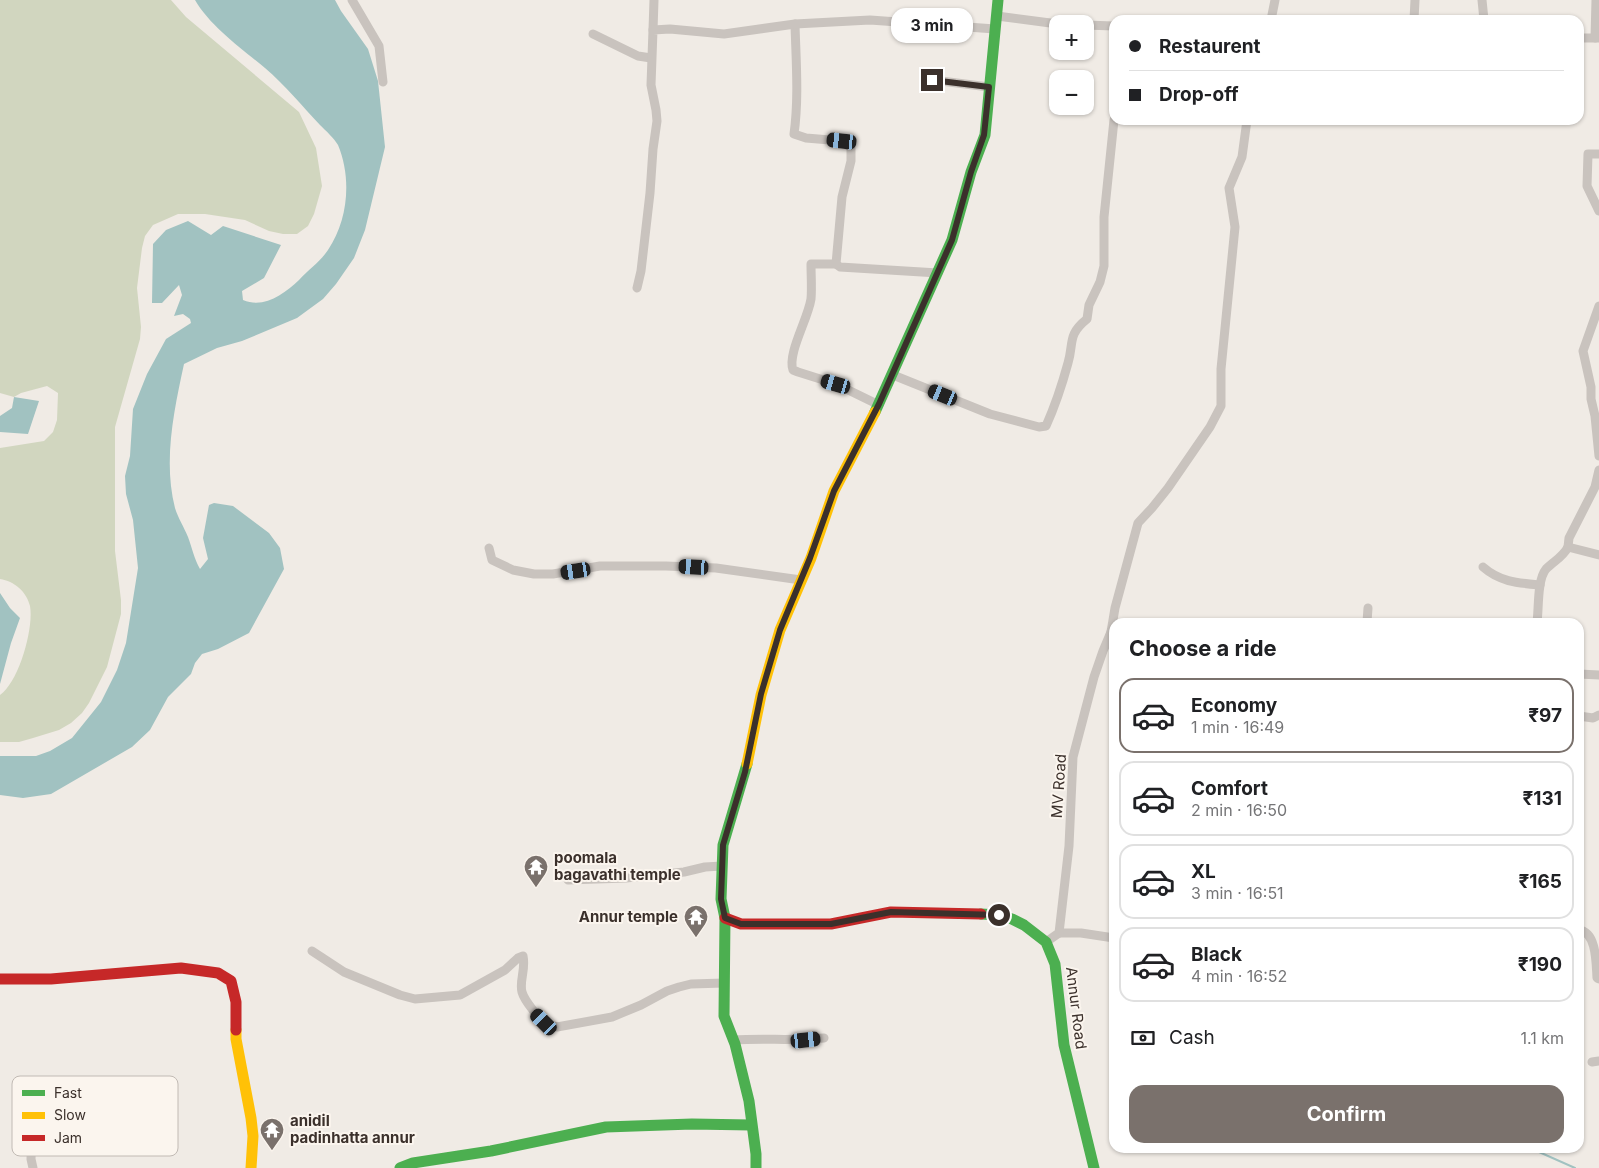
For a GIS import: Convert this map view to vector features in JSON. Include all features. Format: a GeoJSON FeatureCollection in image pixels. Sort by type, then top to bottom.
{"type":"FeatureCollection","features":[{"type":"Feature","properties":{"kind":"main road"},"geometry":{"type":"LineString","coordinates":[[756,1168],[749,1102],[734,1040],[724,1016],[725,918],[721,899],[723,845],[745,772],[761,694],[780,630],[834,491],[893,375],[952,240],[971,172],[984,135],[998,0]]}},
{"type":"Feature","properties":{"kind":"main road","name":"Annur Road"},"geometry":{"type":"LineString","coordinates":[[725,918],[741,924],[831,924],[891,912],[999,915],[1024,925],[1046,942],[1056,964],[1064,1045],[1094,1168]]}},
{"type":"Feature","properties":{"kind":"main road"},"geometry":{"type":"LineString","coordinates":[[0,979],[51,979],[181,968],[218,973],[231,981],[236,1002],[236,1039],[253,1136],[251,1168]]}},
{"type":"Feature","properties":{"kind":"main road"},"geometry":{"type":"LineString","coordinates":[[400,1168],[413,1163],[491,1151],[606,1127],[692,1124],[751,1125]]}},
{"type":"Feature","properties":{"kind":"street"},"geometry":{"type":"LineString","coordinates":[[352,0],[379,46],[383,82]]}},
{"type":"Feature","properties":{"kind":"street"},"geometry":{"type":"LineString","coordinates":[[637,288],[641,271],[657,121],[650,85],[654,0]]}},
{"type":"Feature","properties":{"kind":"street"},"geometry":{"type":"LineString","coordinates":[[1272,15],[1276,0]]}},
{"type":"Feature","properties":{"kind":"street"},"geometry":{"type":"LineString","coordinates":[[1414,15],[1415,0]]}},
{"type":"Feature","properties":{"kind":"street"},"geometry":{"type":"LineString","coordinates":[[1482,0],[1484,15]]}},
{"type":"Feature","properties":{"kind":"street"},"geometry":{"type":"LineString","coordinates":[[1584,38],[1597,38],[1596,0]]}},
{"type":"Feature","properties":{"kind":"street"},"geometry":{"type":"LineString","coordinates":[[997,16],[1049,23]]}},
{"type":"Feature","properties":{"kind":"street"},"geometry":{"type":"LineString","coordinates":[[653,30],[670,28],[724,34],[795,24],[870,20],[995,29]]}},
{"type":"Feature","properties":{"kind":"street"},"geometry":{"type":"LineString","coordinates":[[795,24],[797,86],[794,134],[806,138],[842,141],[850,148],[851,161],[842,197],[836,264]]}},
{"type":"Feature","properties":{"kind":"street"},"geometry":{"type":"LineString","coordinates":[[1094,25],[1109,26]]}},
{"type":"Feature","properties":{"kind":"street"},"geometry":{"type":"LineString","coordinates":[[593,34],[638,56],[652,58]]}},
{"type":"Feature","properties":{"kind":"street"},"geometry":{"type":"LineString","coordinates":[[932,80],[989,87]]}},
{"type":"Feature","properties":{"kind":"street"},"geometry":{"type":"LineString","coordinates":[[893,375],[990,414],[1039,427],[1046,426],[1069,361],[1071,342],[1077,327],[1087,319],[1088,305],[1100,282],[1104,266],[1104,217],[1113,125]]}},
{"type":"Feature","properties":{"kind":"street","name":"MV Road"},"geometry":{"type":"LineString","coordinates":[[1114,618],[1138,523],[1168,488],[1210,427],[1221,406],[1221,369],[1236,227],[1230,188],[1242,157],[1246,125]]}},
{"type":"Feature","properties":{"kind":"street"},"geometry":{"type":"LineString","coordinates":[[1599,154],[1588,154],[1587,186],[1599,211]]}},
{"type":"Feature","properties":{"kind":"street"},"geometry":{"type":"LineString","coordinates":[[879,404],[842,387],[793,370],[792,354],[806,320],[811,300],[811,264],[836,264],[840,266],[938,273]]}},
{"type":"Feature","properties":{"kind":"street"},"geometry":{"type":"LineString","coordinates":[[1599,306],[1583,351],[1591,387],[1599,456]]}},
{"type":"Feature","properties":{"kind":"street"},"geometry":{"type":"LineString","coordinates":[[1538,618],[1541,578],[1546,570],[1564,556],[1568,548],[1569,538],[1595,487],[1599,470]]}},
{"type":"Feature","properties":{"kind":"street"},"geometry":{"type":"LineString","coordinates":[[489,548],[492,560],[513,570],[534,574],[553,574],[600,566],[666,566],[716,568],[801,580]]}},
{"type":"Feature","properties":{"kind":"street"},"geometry":{"type":"LineString","coordinates":[[1568,548],[1599,555]]}},
{"type":"Feature","properties":{"kind":"street"},"geometry":{"type":"LineString","coordinates":[[1483,567],[1493,576],[1501,579],[1540,585]]}},
{"type":"Feature","properties":{"kind":"street"},"geometry":{"type":"LineString","coordinates":[[1367,618],[1368,608]]}},
{"type":"Feature","properties":{"kind":"street","name":"MV Road"},"geometry":{"type":"LineString","coordinates":[[1059,933],[1069,846],[1073,757],[1094,677],[1102,651],[1109,638]]}},
{"type":"Feature","properties":{"kind":"street"},"geometry":{"type":"LineString","coordinates":[[1584,674],[1599,674]]}},
{"type":"Feature","properties":{"kind":"street"},"geometry":{"type":"LineString","coordinates":[[1584,717],[1593,718],[1599,716]]}},
{"type":"Feature","properties":{"kind":"street"},"geometry":{"type":"LineString","coordinates":[[568,880],[626,878],[722,866]]}},
{"type":"Feature","properties":{"kind":"street"},"geometry":{"type":"LineString","coordinates":[[1584,931],[1589,934],[1594,949],[1597,978],[1599,980]]}},
{"type":"Feature","properties":{"kind":"street"},"geometry":{"type":"LineString","coordinates":[[1046,942],[1059,933],[1081,933],[1109,937]]}},
{"type":"Feature","properties":{"kind":"street"},"geometry":{"type":"LineString","coordinates":[[312,951],[344,972],[400,995],[415,999],[460,995],[505,970],[523,956],[522,992],[536,1014],[544,1022],[557,1027],[612,1017],[679,987],[691,984],[724,983]]}},
{"type":"Feature","properties":{"kind":"street"},"geometry":{"type":"LineString","coordinates":[[734,1040],[806,1040],[824,1038]]}},
{"type":"Feature","properties":{"kind":"green space"},"geometry":{"type":"Polygon","coordinates":[[[0,0],[171,0],[186,17],[299,112],[316,148],[322,186],[314,214],[308,226],[297,234],[269,231],[245,220],[205,214],[178,214],[153,225],[145,236],[137,288],[141,327],[140,339],[115,427],[115,551],[121,614],[107,667],[82,713],[71,723],[59,730],[19,742],[0,742],[0,695],[7,688],[19,667],[24,654],[31,616],[30,606],[23,592],[10,582],[0,579],[0,448],[44,441],[53,432],[57,420],[58,393],[47,386],[21,393],[14,397],[0,393],[0,0]]]}},
{"type":"Feature","properties":{"kind":"water"},"geometry":{"type":"Polygon","coordinates":[[[195,0],[335,0],[368,49],[378,81],[385,147],[365,230],[354,258],[323,299],[297,318],[242,341],[217,348],[184,364],[177,399],[170,454],[172,490],[176,512],[200,569],[208,559],[203,538],[209,505],[214,503],[233,506],[269,533],[280,548],[284,569],[249,633],[218,649],[202,654],[195,663],[191,674],[168,697],[150,730],[132,747],[51,794],[23,798],[0,795],[0,756],[36,756],[50,751],[72,738],[101,702],[117,670],[126,643],[138,568],[133,520],[126,494],[125,476],[130,456],[133,409],[147,374],[166,339],[191,323],[190,319],[183,314],[174,316],[182,295],[179,285],[162,303],[152,303],[153,244],[166,230],[188,221],[211,235],[223,226],[281,245],[264,278],[242,291],[243,300],[258,303],[280,295],[322,258],[335,238],[344,213],[346,199],[345,172],[336,142],[280,81],[209,19],[195,0]]]}},
{"type":"Feature","properties":{"kind":"water"},"geometry":{"type":"Polygon","coordinates":[[[14,397],[39,401],[28,434],[0,432],[0,416],[12,408],[14,397]]]}},
{"type":"Feature","properties":{"kind":"water"},"geometry":{"type":"Polygon","coordinates":[[[0,593],[10,608],[20,618],[0,684],[0,593]]]}},
{"type":"Feature","properties":{"kind":"waterway"},"geometry":{"type":"LineString","coordinates":[[1541,1153],[1575,1168]]}},
{"type":"Feature","properties":{"kind":"traffic: fast"},"geometry":{"type":"LineString","coordinates":[[875,412],[952,240],[971,172],[985,135],[998,0]]}},
{"type":"Feature","properties":{"kind":"traffic: fast"},"geometry":{"type":"LineString","coordinates":[[747,764],[723,845],[721,899],[725,918],[724,1016],[735,1044],[749,1101],[756,1168]]}},
{"type":"Feature","properties":{"kind":"traffic: fast"},"geometry":{"type":"LineString","coordinates":[[981,914],[999,915],[1012,919],[1024,925],[1046,942],[1055,964],[1064,1045],[1094,1168]]}},
{"type":"Feature","properties":{"kind":"traffic: fast"},"geometry":{"type":"LineString","coordinates":[[400,1168],[413,1163],[491,1151],[606,1127],[692,1124],[751,1125]]}},
{"type":"Feature","properties":{"kind":"traffic: slow"},"geometry":{"type":"LineString","coordinates":[[747,764],[761,695],[780,630],[811,558],[834,491],[875,412]]}},
{"type":"Feature","properties":{"kind":"traffic: slow"},"geometry":{"type":"LineString","coordinates":[[236,1030],[253,1136],[251,1168]]}},
{"type":"Feature","properties":{"kind":"traffic: jam"},"geometry":{"type":"LineString","coordinates":[[725,918],[741,924],[831,924],[891,912],[981,914]]}},
{"type":"Feature","properties":{"kind":"traffic: jam"},"geometry":{"type":"LineString","coordinates":[[0,979],[51,979],[181,968],[218,973],[231,981],[236,1002],[236,1030]]}},
{"type":"Feature","properties":{"kind":"place","name":"poomala bagavathi temple"},"geometry":{"type":"Point","coordinates":[536,888]}},
{"type":"Feature","properties":{"kind":"place","name":"Annur temple"},"geometry":{"type":"Point","coordinates":[696,938]}},
{"type":"Feature","properties":{"kind":"place","name":"anidil padinhatta annur"},"geometry":{"type":"Point","coordinates":[272,1151]}},
{"type":"Feature","properties":{"kind":"route"},"geometry":{"type":"LineString","coordinates":[[932,80],[989,87],[984,135],[971,172],[952,240],[879,404],[834,491],[810,558],[780,630],[761,694],[745,772],[723,845],[721,899],[725,918],[741,924],[831,924],[891,912],[999,915]]}}]}
